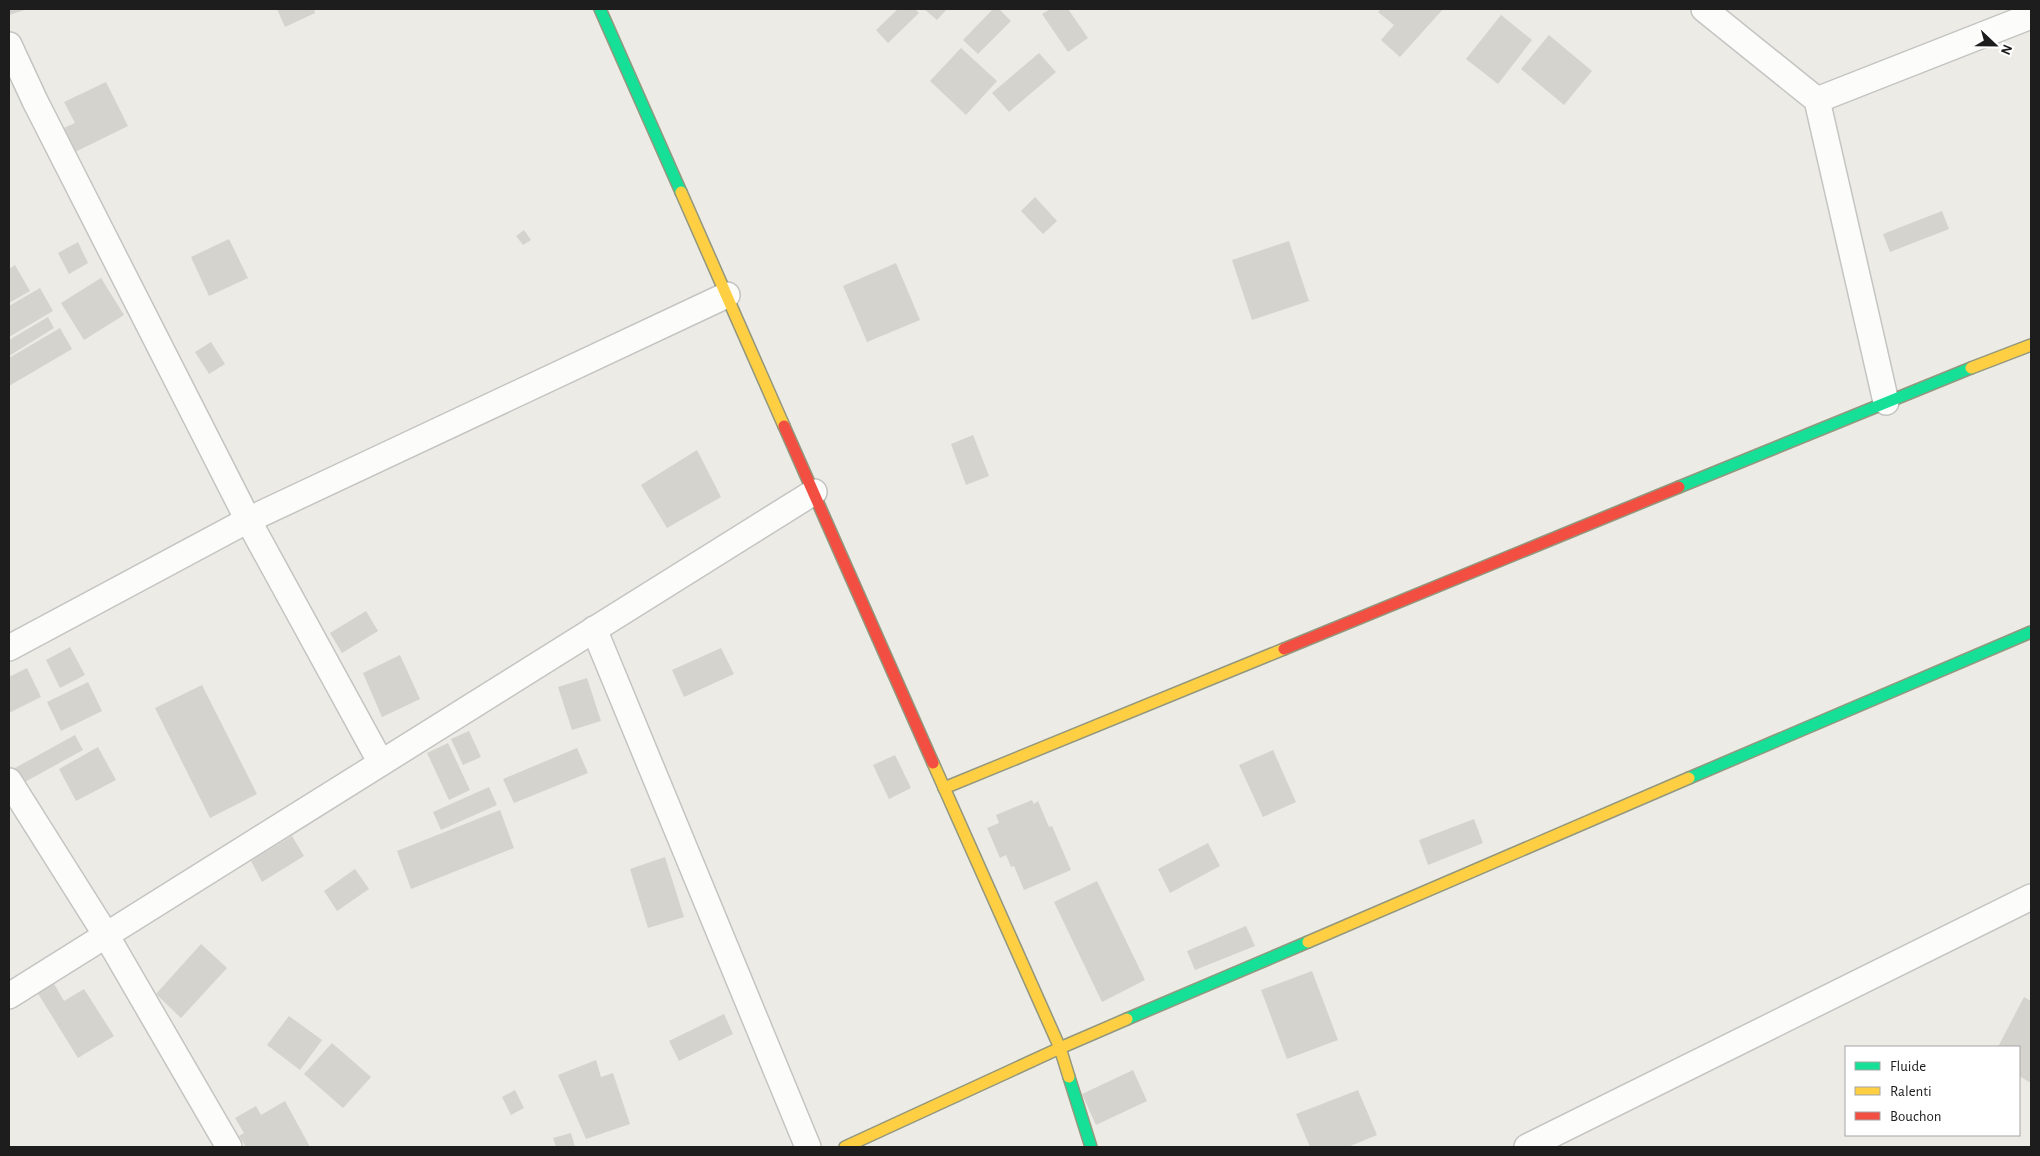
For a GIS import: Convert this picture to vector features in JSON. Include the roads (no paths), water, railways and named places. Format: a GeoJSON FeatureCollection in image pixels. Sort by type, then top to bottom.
{"type":"FeatureCollection","features":[{"type":"Feature","properties":{"kind":"street"},"geometry":{"type":"LineString","coordinates":[[600,9],[1060,1048],[1091,1147]]}},
{"type":"Feature","properties":{"kind":"street"},"geometry":{"type":"LineString","coordinates":[[1704,9],[1817,100],[1886,402]]}},
{"type":"Feature","properties":{"kind":"street"},"geometry":{"type":"LineString","coordinates":[[1817,100],[2031,16]]}},
{"type":"Feature","properties":{"kind":"street"},"geometry":{"type":"LineString","coordinates":[[9,45],[35,101],[248,520],[381,763]]}},
{"type":"Feature","properties":{"kind":"street"},"geometry":{"type":"LineString","coordinates":[[9,648],[248,520],[727,295]]}},
{"type":"Feature","properties":{"kind":"street"},"geometry":{"type":"LineString","coordinates":[[944,788],[1886,402],[2031,345]]}},
{"type":"Feature","properties":{"kind":"street"},"geometry":{"type":"LineString","coordinates":[[9,996],[814,492]]}},
{"type":"Feature","properties":{"kind":"street"},"geometry":{"type":"LineString","coordinates":[[594,629],[808,1147]]}},
{"type":"Feature","properties":{"kind":"street"},"geometry":{"type":"LineString","coordinates":[[845,1147],[1060,1048],[2031,632]]}},
{"type":"Feature","properties":{"kind":"street"},"geometry":{"type":"LineString","coordinates":[[9,780],[106,935],[229,1147]]}},
{"type":"Feature","properties":{"kind":"street"},"geometry":{"type":"LineString","coordinates":[[1528,1147],[2031,897]]}}]}
